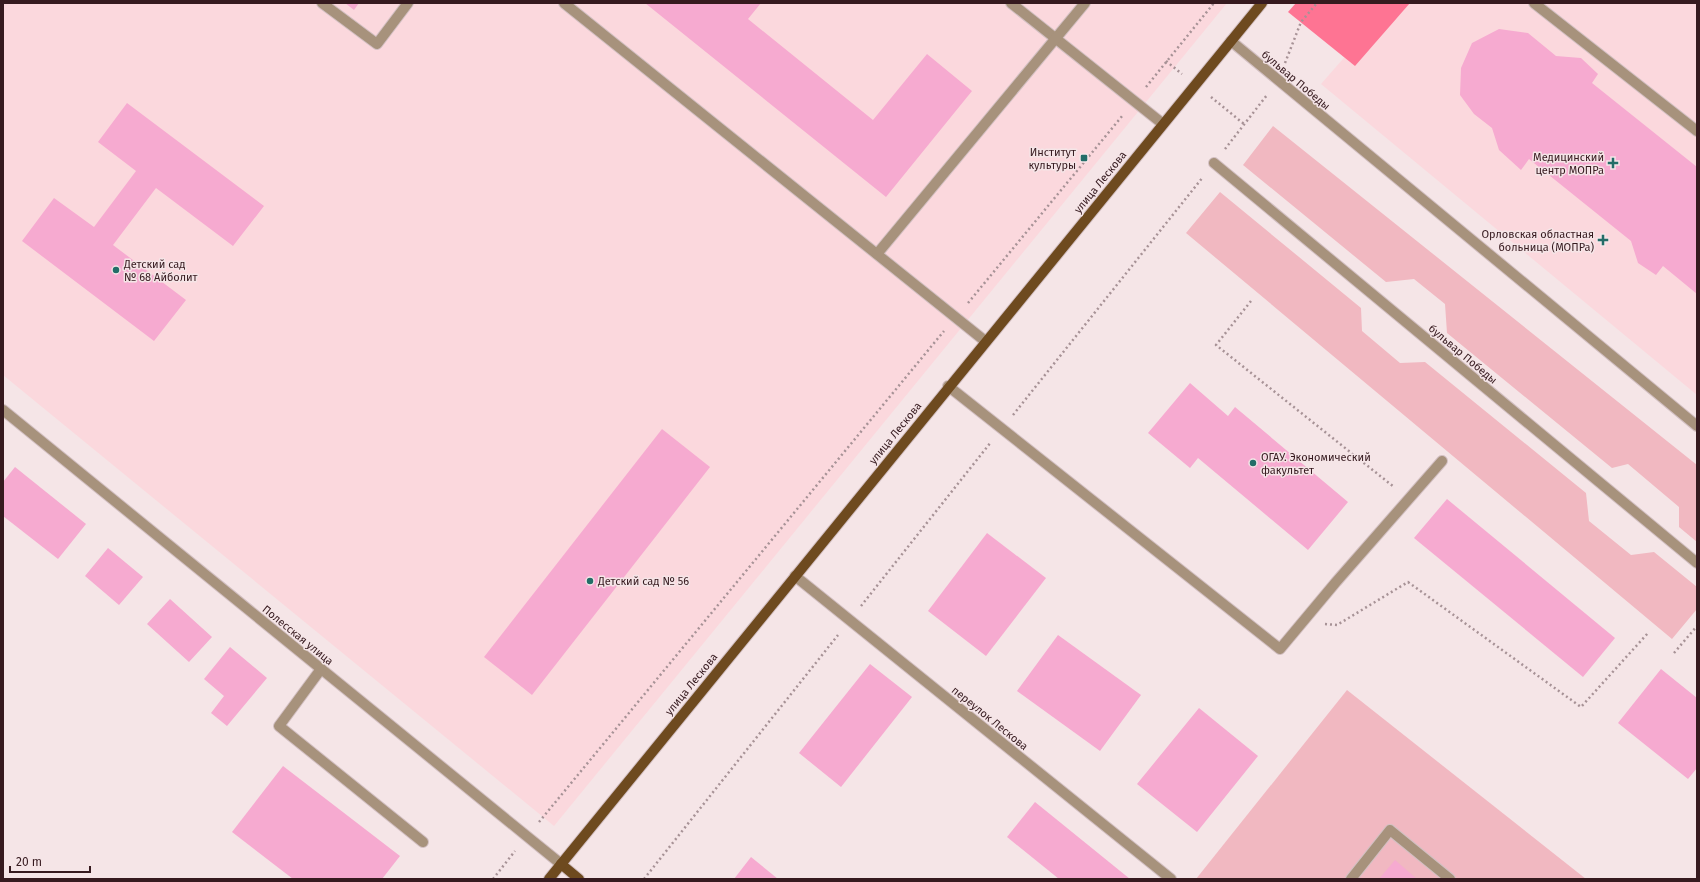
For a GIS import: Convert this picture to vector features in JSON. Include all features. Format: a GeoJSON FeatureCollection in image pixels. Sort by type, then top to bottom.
{"type":"FeatureCollection","features":[{"type":"Feature","properties":{"kind":"main road","name":"улица Лескова"},"geometry":{"type":"LineString","coordinates":[[549,879],[948,386],[1262,3]]}},
{"type":"Feature","properties":{"kind":"main road","name":"Полесская улица"},"geometry":{"type":"LineString","coordinates":[[560,864],[578,879]]}},
{"type":"Feature","properties":{"kind":"street"},"geometry":{"type":"LineString","coordinates":[[322,3],[377,44],[408,3]]}},
{"type":"Feature","properties":{"kind":"street"},"geometry":{"type":"LineString","coordinates":[[564,3],[985,341]]}},
{"type":"Feature","properties":{"kind":"street"},"geometry":{"type":"LineString","coordinates":[[1011,3],[1163,124]]}},
{"type":"Feature","properties":{"kind":"street"},"geometry":{"type":"LineString","coordinates":[[877,254],[1085,3]]}},
{"type":"Feature","properties":{"kind":"street"},"geometry":{"type":"LineString","coordinates":[[1534,3],[1697,131]]}},
{"type":"Feature","properties":{"kind":"street","name":"бульвар Победы"},"geometry":{"type":"LineString","coordinates":[[1231,41],[1697,426]]}},
{"type":"Feature","properties":{"kind":"street","name":"бульвар Победы"},"geometry":{"type":"LineString","coordinates":[[1214,163],[1697,563]]}},
{"type":"Feature","properties":{"kind":"street"},"geometry":{"type":"LineString","coordinates":[[948,386],[1280,649],[1442,461]]}},
{"type":"Feature","properties":{"kind":"street","name":"Полесская улица"},"geometry":{"type":"LineString","coordinates":[[3,410],[560,864]]}},
{"type":"Feature","properties":{"kind":"street","name":"переулок Лескова"},"geometry":{"type":"LineString","coordinates":[[795,576],[1171,879]]}},
{"type":"Feature","properties":{"kind":"street"},"geometry":{"type":"LineString","coordinates":[[321,669],[279,726],[423,842]]}},
{"type":"Feature","properties":{"kind":"street"},"geometry":{"type":"LineString","coordinates":[[1351,879],[1390,830],[1450,879]]}},
{"type":"Feature","properties":{"kind":"path"},"geometry":{"type":"LineString","coordinates":[[493,879],[1135,101],[1214,3]]}},
{"type":"Feature","properties":{"kind":"path"},"geometry":{"type":"LineString","coordinates":[[644,879],[1278,81],[1300,22],[1317,3]]}},
{"type":"Feature","properties":{"kind":"path"},"geometry":{"type":"LineString","coordinates":[[1250,301],[1216,345],[1409,498]]}},
{"type":"Feature","properties":{"kind":"path"},"geometry":{"type":"LineString","coordinates":[[1302,622],[1337,625],[1408,582],[1581,707],[1648,632]]}},
{"type":"Feature","properties":{"kind":"path"},"geometry":{"type":"LineString","coordinates":[[1674,653],[1697,626]]}},
{"type":"Feature","properties":{"kind":"shaded area"},"geometry":{"type":"Polygon","coordinates":[[[3,3],[1227,3],[554,826],[3,375],[3,3]]]}},
{"type":"Feature","properties":{"kind":"shaded area"},"geometry":{"type":"Polygon","coordinates":[[[1296,3],[1410,3],[1355,66],[1288,12],[1296,3]]]}},
{"type":"Feature","properties":{"kind":"shaded area","name":"Орловская областная больница (МОПРа)"},"geometry":{"type":"Polygon","coordinates":[[[1392,3],[1697,3],[1697,395],[1321,84],[1392,3]]]}},
{"type":"Feature","properties":{"kind":"shaded area"},"geometry":{"type":"Polygon","coordinates":[[[1273,126],[1697,465],[1697,542],[1679,527],[1679,507],[1628,464],[1612,468],[1447,333],[1445,304],[1414,279],[1386,282],[1243,165],[1273,126]]]}},
{"type":"Feature","properties":{"kind":"shaded area"},"geometry":{"type":"Polygon","coordinates":[[[1220,192],[1361,308],[1362,331],[1400,363],[1425,362],[1586,493],[1589,521],[1631,555],[1654,552],[1697,587],[1697,609],[1672,639],[1186,233],[1220,192]]]}},
{"type":"Feature","properties":{"kind":"shaded area"},"geometry":{"type":"Polygon","coordinates":[[[1347,690],[1586,879],[1196,879],[1347,690]]]}},
{"type":"Feature","properties":{"kind":"building"},"geometry":{"type":"Polygon","coordinates":[[[345,3],[359,3],[354,10],[345,3]]]}},
{"type":"Feature","properties":{"kind":"building"},"geometry":{"type":"Polygon","coordinates":[[[645,3],[761,3],[748,19],[873,120],[927,54],[972,91],[886,197],[645,3]]]}},
{"type":"Feature","properties":{"kind":"building","name":"Медицинский центр МОПРа"},"geometry":{"type":"Polygon","coordinates":[[[1499,29],[1528,33],[1556,56],[1581,58],[1598,74],[1592,83],[1697,167],[1697,294],[1663,266],[1656,275],[1638,263],[1631,241],[1529,159],[1521,170],[1499,150],[1492,128],[1474,114],[1460,95],[1461,68],[1472,43],[1499,29]]]}},
{"type":"Feature","properties":{"kind":"building"},"geometry":{"type":"Polygon","coordinates":[[[127,103],[264,206],[233,246],[156,188],[113,245],[186,300],[154,341],[22,241],[54,198],[94,227],[136,171],[98,142],[127,103]]]}},
{"type":"Feature","properties":{"kind":"building","name":"ОГАУ. Экономический факультет"},"geometry":{"type":"Polygon","coordinates":[[[1190,383],[1228,416],[1235,407],[1348,502],[1308,550],[1198,458],[1190,468],[1148,433],[1190,383]]]}},
{"type":"Feature","properties":{"kind":"building"},"geometry":{"type":"Polygon","coordinates":[[[662,429],[710,467],[532,695],[484,657],[662,429]]]}},
{"type":"Feature","properties":{"kind":"building"},"geometry":{"type":"Polygon","coordinates":[[[15,467],[86,524],[58,559],[3,516],[3,482],[15,467]]]}},
{"type":"Feature","properties":{"kind":"building"},"geometry":{"type":"Polygon","coordinates":[[[1447,499],[1615,638],[1583,677],[1414,538],[1447,499]]]}},
{"type":"Feature","properties":{"kind":"building"},"geometry":{"type":"Polygon","coordinates":[[[987,533],[1046,578],[986,656],[928,611],[987,533]]]}},
{"type":"Feature","properties":{"kind":"building"},"geometry":{"type":"Polygon","coordinates":[[[108,548],[143,577],[119,605],[85,576],[108,548]]]}},
{"type":"Feature","properties":{"kind":"building"},"geometry":{"type":"Polygon","coordinates":[[[170,599],[212,637],[189,662],[147,624],[170,599]]]}},
{"type":"Feature","properties":{"kind":"building"},"geometry":{"type":"Polygon","coordinates":[[[1058,635],[1141,695],[1100,751],[1017,691],[1058,635]]]}},
{"type":"Feature","properties":{"kind":"building"},"geometry":{"type":"Polygon","coordinates":[[[230,647],[267,678],[227,726],[211,713],[224,696],[204,679],[230,647]]]}},
{"type":"Feature","properties":{"kind":"building"},"geometry":{"type":"Polygon","coordinates":[[[870,664],[912,697],[841,787],[799,753],[870,664]]]}},
{"type":"Feature","properties":{"kind":"building"},"geometry":{"type":"Polygon","coordinates":[[[1661,669],[1697,698],[1697,768],[1688,779],[1618,723],[1661,669]]]}},
{"type":"Feature","properties":{"kind":"building"},"geometry":{"type":"Polygon","coordinates":[[[1199,708],[1258,756],[1197,832],[1137,784],[1199,708]]]}},
{"type":"Feature","properties":{"kind":"building"},"geometry":{"type":"Polygon","coordinates":[[[283,766],[400,856],[382,879],[293,879],[232,832],[283,766]]]}},
{"type":"Feature","properties":{"kind":"building"},"geometry":{"type":"Polygon","coordinates":[[[1035,802],[1130,879],[1059,879],[1007,837],[1035,802]]]}},
{"type":"Feature","properties":{"kind":"building"},"geometry":{"type":"Polygon","coordinates":[[[751,857],[778,879],[734,879],[751,857]]]}},
{"type":"Feature","properties":{"kind":"building"},"geometry":{"type":"Polygon","coordinates":[[[1395,860],[1417,879],[1379,879],[1395,860]]]}},
{"type":"Feature","properties":{"kind":"place","name":"Институт культуры"},"geometry":{"type":"Point","coordinates":[1084,158]}},
{"type":"Feature","properties":{"kind":"place","name":"Медицинский центр МОПРа"},"geometry":{"type":"Point","coordinates":[1613,163]}},
{"type":"Feature","properties":{"kind":"place","name":"Орловская областная больница (МОПРа)"},"geometry":{"type":"Point","coordinates":[1603,240]}},
{"type":"Feature","properties":{"kind":"place","name":"Детский сад № 68 Айболит"},"geometry":{"type":"Point","coordinates":[116,270]}},
{"type":"Feature","properties":{"kind":"place","name":"ОГАУ. Экономический факультет"},"geometry":{"type":"Point","coordinates":[1253,463]}},
{"type":"Feature","properties":{"kind":"place","name":"Детский сад № 56"},"geometry":{"type":"Point","coordinates":[590,581]}}]}
